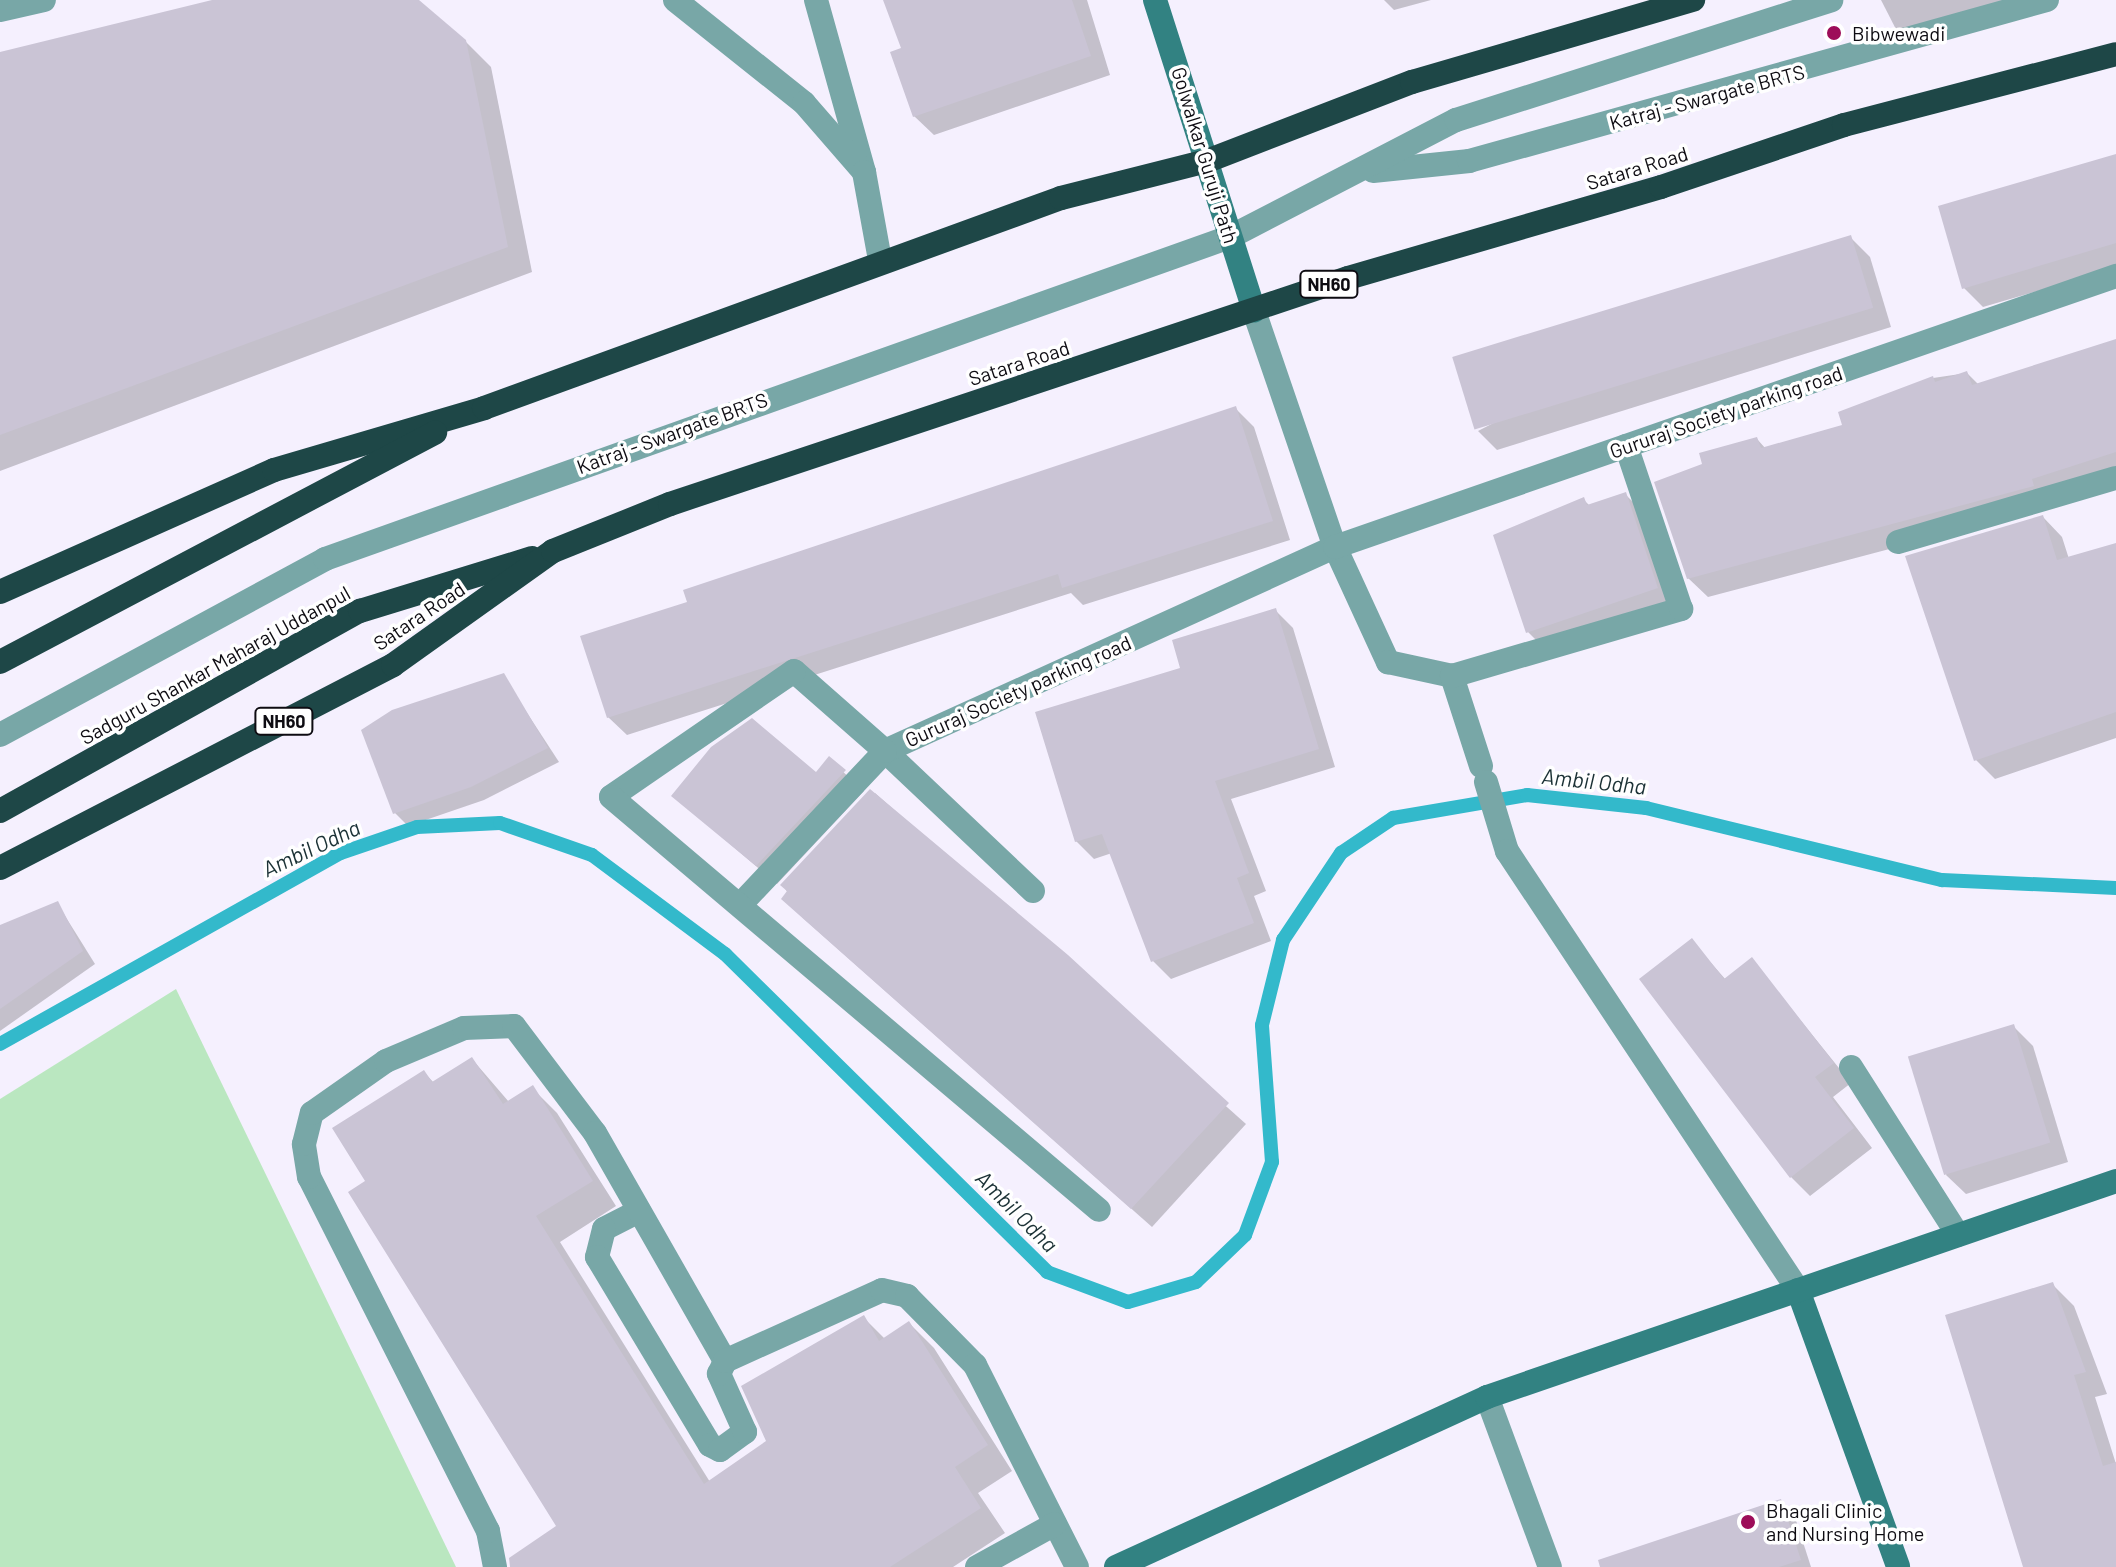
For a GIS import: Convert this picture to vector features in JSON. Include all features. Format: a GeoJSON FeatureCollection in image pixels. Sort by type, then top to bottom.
{"type":"FeatureCollection","features":[{"type":"Feature","properties":{"kind":"highway"},"geometry":{"type":"LineString","coordinates":[[0,592],[274,470],[484,408],[880,260],[1061,198],[1207,161],[1412,82],[1693,0]]}},
{"type":"Feature","properties":{"kind":"highway","name":"Satara Road"},"geometry":{"type":"LineString","coordinates":[[0,868],[393,665],[553,551],[670,504],[1254,311],[1844,125],[2116,54]]}},
{"type":"Feature","properties":{"kind":"highway"},"geometry":{"type":"LineString","coordinates":[[0,662],[484,408]]}},
{"type":"Feature","properties":{"kind":"highway","name":"Sadguru Shankar Maharaj Uddanpul"},"geometry":{"type":"LineString","coordinates":[[0,811],[360,611],[553,551]]}},
{"type":"Feature","properties":{"kind":"street"},"geometry":{"type":"LineString","coordinates":[[0,10],[44,0]]}},
{"type":"Feature","properties":{"kind":"street"},"geometry":{"type":"LineString","coordinates":[[675,0],[804,103],[864,172]]}},
{"type":"Feature","properties":{"kind":"street"},"geometry":{"type":"LineString","coordinates":[[816,0],[864,172],[880,260]]}},
{"type":"Feature","properties":{"kind":"street","name":"Golwalkar Guruji Path"},"geometry":{"type":"LineString","coordinates":[[1155,0],[1254,311]]}},
{"type":"Feature","properties":{"kind":"street","name":"Katraj - Swargate BRTS"},"geometry":{"type":"LineString","coordinates":[[0,735],[325,559],[1230,237],[1362,173],[1456,120],[1831,0]]}},
{"type":"Feature","properties":{"kind":"street","name":"Katraj - Swargate BRTS"},"geometry":{"type":"LineString","coordinates":[[1362,173],[1469,161],[2047,0]]}},
{"type":"Feature","properties":{"kind":"street","name":"Gururaj Society parking road"},"geometry":{"type":"LineString","coordinates":[[1033,891],[885,751],[1335,547],[2116,276]]}},
{"type":"Feature","properties":{"kind":"street"},"geometry":{"type":"LineString","coordinates":[[1254,311],[1335,547],[1388,662],[1452,676],[1681,609],[1626,446]]}},
{"type":"Feature","properties":{"kind":"street"},"geometry":{"type":"LineString","coordinates":[[1898,542],[2116,478]]}},
{"type":"Feature","properties":{"kind":"street"},"geometry":{"type":"LineString","coordinates":[[741,904],[885,751],[794,671],[611,797],[1099,1210]]}},
{"type":"Feature","properties":{"kind":"street"},"geometry":{"type":"LineString","coordinates":[[1452,676],[1507,851],[1798,1290],[1898,1567]]}},
{"type":"Feature","properties":{"kind":"street"},"geometry":{"type":"LineString","coordinates":[[495,1567],[488,1531],[457,1462],[309,1177],[304,1144],[312,1113],[399,1056],[464,1028],[514,1026],[586,1121],[725,1361]]}},
{"type":"Feature","properties":{"kind":"street"},"geometry":{"type":"LineString","coordinates":[[1851,1067],[1958,1235]]}},
{"type":"Feature","properties":{"kind":"street"},"geometry":{"type":"LineString","coordinates":[[1116,1567],[1487,1397],[2116,1181]]}},
{"type":"Feature","properties":{"kind":"street"},"geometry":{"type":"LineString","coordinates":[[639,1211],[604,1229],[597,1257],[710,1445],[720,1450],[745,1432],[719,1374],[725,1361],[882,1290],[907,1296],[975,1365],[1077,1567]]}},
{"type":"Feature","properties":{"kind":"street"},"geometry":{"type":"LineString","coordinates":[[1487,1397],[1550,1567]]}},
{"type":"Feature","properties":{"kind":"street"},"geometry":{"type":"LineString","coordinates":[[977,1567],[1055,1524]]}},
{"type":"Feature","properties":{"kind":"green space"},"geometry":{"type":"Polygon","coordinates":[[[176,989],[456,1567],[0,1567],[0,1099],[176,989]]]}},
{"type":"Feature","properties":{"kind":"building"},"geometry":{"type":"Polygon","coordinates":[[[212,0],[419,0],[466,40],[508,247],[0,435],[0,52],[212,0]]]}},
{"type":"Feature","properties":{"kind":"building"},"geometry":{"type":"Polygon","coordinates":[[[883,0],[1072,0],[1091,56],[913,117],[890,52],[901,48],[883,0]]]}},
{"type":"Feature","properties":{"kind":"building"},"geometry":{"type":"Polygon","coordinates":[[[2116,154],[2116,243],[1962,289],[1938,206],[2116,154]]]}},
{"type":"Feature","properties":{"kind":"building"},"geometry":{"type":"Polygon","coordinates":[[[1851,235],[1873,308],[1474,430],[1452,357],[1851,235]]]}},
{"type":"Feature","properties":{"kind":"building"},"geometry":{"type":"Polygon","coordinates":[[[2116,339],[2116,452],[2032,479],[2034,486],[1687,579],[1654,482],[1702,464],[1699,453],[1757,437],[1761,448],[1842,425],[1838,412],[1933,376],[1935,382],[1967,371],[1972,385],[2116,339]]]}},
{"type":"Feature","properties":{"kind":"building"},"geometry":{"type":"Polygon","coordinates":[[[1236,406],[1273,521],[1062,588],[1058,574],[607,718],[580,636],[687,602],[683,590],[1236,406]]]}},
{"type":"Feature","properties":{"kind":"building"},"geometry":{"type":"Polygon","coordinates":[[[1626,492],[1658,588],[1526,633],[1493,535],[1584,497],[1587,505],[1626,492]]]}},
{"type":"Feature","properties":{"kind":"building"},"geometry":{"type":"Polygon","coordinates":[[[2043,515],[2057,560],[2116,543],[2116,712],[1974,761],[1905,556],[2043,515]]]}},
{"type":"Feature","properties":{"kind":"building"},"geometry":{"type":"Polygon","coordinates":[[[1276,608],[1319,749],[1215,781],[1249,873],[1237,878],[1254,923],[1151,962],[1102,834],[1075,842],[1035,712],[1180,668],[1172,640],[1276,608]]]}},
{"type":"Feature","properties":{"kind":"building"},"geometry":{"type":"Polygon","coordinates":[[[504,673],[548,748],[471,787],[393,814],[361,730],[392,710],[504,673]]]}},
{"type":"Feature","properties":{"kind":"building"},"geometry":{"type":"Polygon","coordinates":[[[752,718],[816,772],[829,756],[846,770],[756,866],[671,796],[711,747],[752,718]]]}},
{"type":"Feature","properties":{"kind":"building"},"geometry":{"type":"Polygon","coordinates":[[[870,789],[1068,955],[1229,1103],[1131,1209],[781,899],[787,891],[780,885],[870,789]]]}},
{"type":"Feature","properties":{"kind":"building"},"geometry":{"type":"Polygon","coordinates":[[[58,901],[83,951],[0,1009],[0,925],[58,901]]]}},
{"type":"Feature","properties":{"kind":"building"},"geometry":{"type":"Polygon","coordinates":[[[1692,938],[1724,979],[1752,957],[1834,1063],[1815,1077],[1854,1128],[1790,1178],[1639,979],[1692,938]]]}},
{"type":"Feature","properties":{"kind":"building"},"geometry":{"type":"Polygon","coordinates":[[[2014,1024],[2050,1143],[1944,1175],[1908,1056],[2014,1024]]]}},
{"type":"Feature","properties":{"kind":"building"},"geometry":{"type":"Polygon","coordinates":[[[472,1057],[503,1104],[533,1085],[593,1181],[536,1216],[704,1484],[766,1441],[741,1386],[864,1315],[879,1341],[909,1321],[988,1445],[955,1467],[981,1508],[890,1567],[510,1567],[509,1558],[556,1526],[348,1192],[365,1181],[332,1128],[424,1070],[432,1082],[472,1057]]]}},
{"type":"Feature","properties":{"kind":"building"},"geometry":{"type":"Polygon","coordinates":[[[2053,1282],[2086,1372],[2074,1375],[2103,1466],[2116,1462],[2116,1567],[2023,1567],[1945,1315],[2053,1282]]]}},
{"type":"Feature","properties":{"kind":"building"},"geometry":{"type":"Polygon","coordinates":[[[1781,1499],[1801,1560],[1779,1567],[1600,1567],[1598,1560],[1781,1499]]]}},
{"type":"Feature","properties":{"kind":"waterway","name":"Ambil Odha"},"geometry":{"type":"LineString","coordinates":[[0,1044],[341,853],[417,827],[500,823],[592,855],[725,954],[1047,1272],[1128,1302],[1196,1282],[1245,1235],[1272,1162],[1262,1025],[1283,940],[1341,853],[1393,818],[1527,795],[1646,808],[1942,880],[2116,888]]}},
{"type":"Feature","properties":{"kind":"place","name":"Bibwewadi"},"geometry":{"type":"Point","coordinates":[1834,33]}},
{"type":"Feature","properties":{"kind":"place","name":"Bhagali Clinic and Nursing Home"},"geometry":{"type":"Point","coordinates":[1748,1522]}}]}
